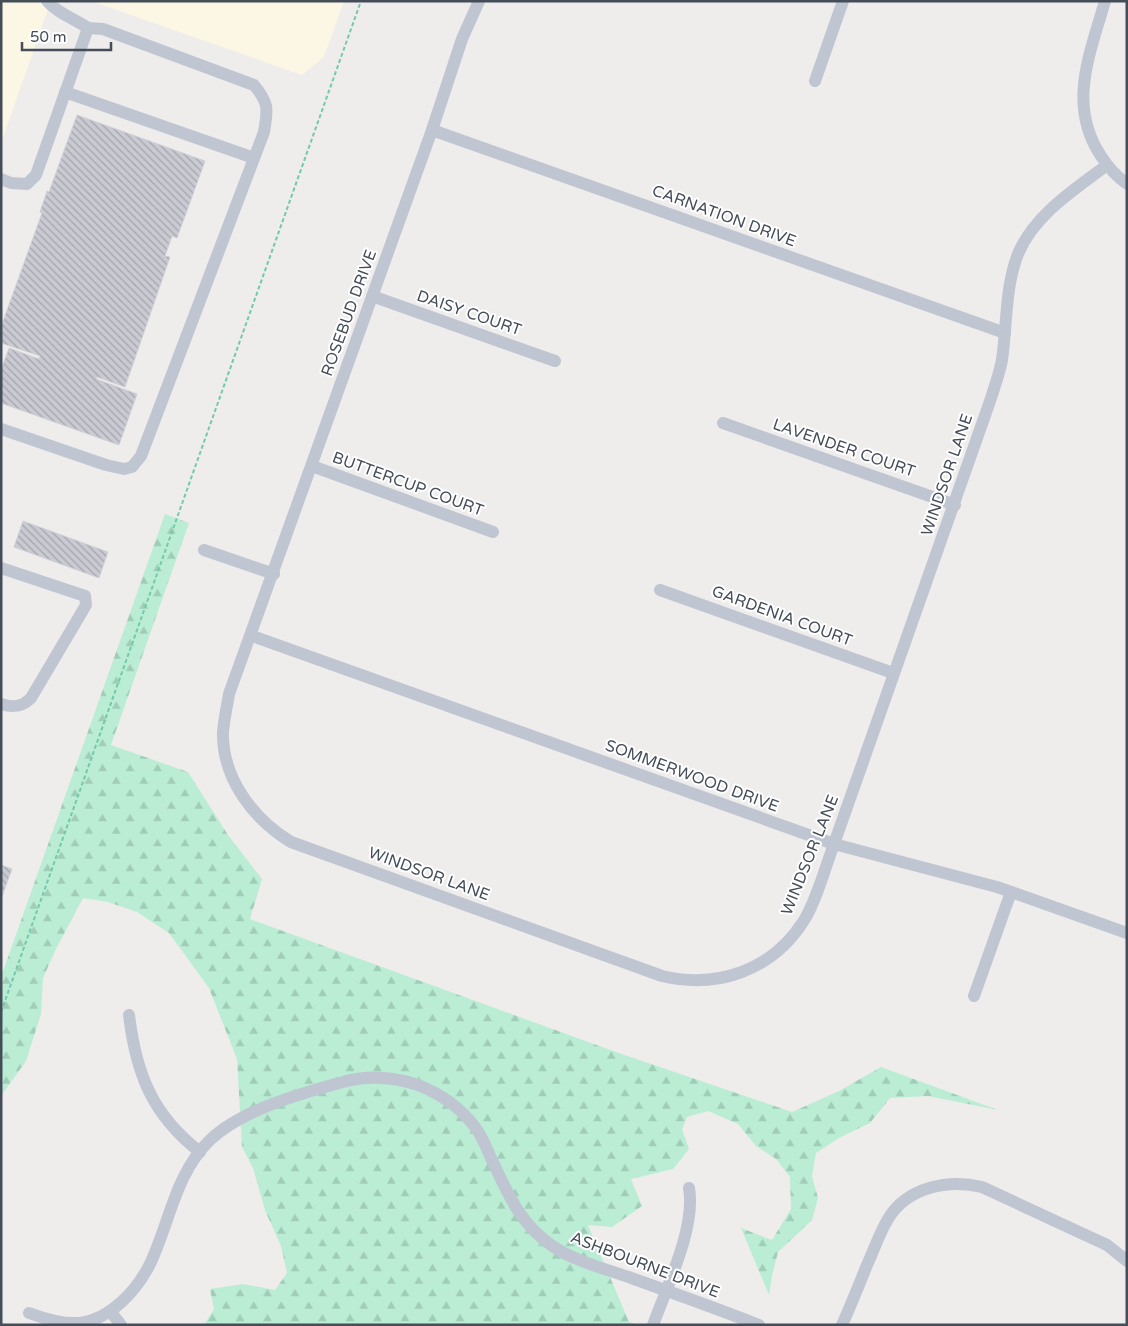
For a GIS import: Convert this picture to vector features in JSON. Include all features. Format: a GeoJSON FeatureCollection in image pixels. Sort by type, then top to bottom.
{"type":"FeatureCollection","features":[{"type":"Feature","properties":{"kind":"street"},"geometry":{"type":"LineString","coordinates":[[1,429],[106,465],[124,469],[132,467],[141,456],[264,132],[268,110],[264,97],[254,85],[102,29],[88,28],[52,8],[47,1]]}},
{"type":"Feature","properties":{"kind":"street","name":"ROSEBUD DRIVE"},"geometry":{"type":"LineString","coordinates":[[252,636],[432,130],[462,39],[479,1]]}},
{"type":"Feature","properties":{"kind":"street"},"geometry":{"type":"LineString","coordinates":[[815,81],[842,1]]}},
{"type":"Feature","properties":{"kind":"street"},"geometry":{"type":"LineString","coordinates":[[1105,1],[1087,63],[1083,84],[1084,118],[1089,134],[1107,164],[1127,184]]}},
{"type":"Feature","properties":{"kind":"street"},"geometry":{"type":"LineString","coordinates":[[1,179],[11,183],[28,184],[36,175],[88,28]]}},
{"type":"Feature","properties":{"kind":"street"},"geometry":{"type":"LineString","coordinates":[[65,92],[254,158]]}},
{"type":"Feature","properties":{"kind":"street","name":"CARNATION DRIVE"},"geometry":{"type":"LineString","coordinates":[[432,130],[1004,332]]}},
{"type":"Feature","properties":{"kind":"street","name":"WINDSOR LANE"},"geometry":{"type":"LineString","coordinates":[[252,636],[230,694],[225,715],[224,743],[229,769],[237,786],[252,808],[267,825],[291,842],[662,976],[699,981],[729,977],[762,964],[804,922],[834,844],[955,505],[999,373],[1011,278],[1018,254],[1037,225],[1062,200],[1107,164]]}},
{"type":"Feature","properties":{"kind":"street","name":"DAISY COURT"},"geometry":{"type":"LineString","coordinates":[[372,296],[555,361]]}},
{"type":"Feature","properties":{"kind":"street","name":"LAVENDER COURT"},"geometry":{"type":"LineString","coordinates":[[723,423],[955,505]]}},
{"type":"Feature","properties":{"kind":"street","name":"BUTTERCUP COURT"},"geometry":{"type":"LineString","coordinates":[[312,466],[493,532]]}},
{"type":"Feature","properties":{"kind":"street"},"geometry":{"type":"LineString","coordinates":[[204,550],[274,574]]}},
{"type":"Feature","properties":{"kind":"street"},"geometry":{"type":"LineString","coordinates":[[1,568],[85,596],[87,600],[31,698],[24,704],[9,707],[1,704]]}},
{"type":"Feature","properties":{"kind":"street","name":"GARDENIA COURT"},"geometry":{"type":"LineString","coordinates":[[660,590],[894,673]]}},
{"type":"Feature","properties":{"kind":"street","name":"SOMMERWOOD DRIVE"},"geometry":{"type":"LineString","coordinates":[[252,636],[834,844],[1011,892],[1127,933]]}},
{"type":"Feature","properties":{"kind":"street"},"geometry":{"type":"LineString","coordinates":[[974,996],[1011,892]]}},
{"type":"Feature","properties":{"kind":"street"},"geometry":{"type":"LineString","coordinates":[[129,1014],[139,1067],[151,1095],[172,1128],[200,1152]]}},
{"type":"Feature","properties":{"kind":"street","name":"ASHBOURNE DRIVE"},"geometry":{"type":"LineString","coordinates":[[29,1313],[44,1319],[81,1322],[110,1311],[134,1289],[149,1265],[180,1184],[208,1141],[222,1130],[242,1118],[306,1093],[361,1078],[394,1078],[410,1082],[440,1095],[465,1114],[482,1139],[514,1207],[536,1233],[566,1254],[760,1325]]}},
{"type":"Feature","properties":{"kind":"street"},"geometry":{"type":"LineString","coordinates":[[842,1325],[889,1218],[910,1197],[937,1185],[961,1184],[982,1187],[1107,1245],[1127,1261]]}},
{"type":"Feature","properties":{"kind":"street"},"geometry":{"type":"LineString","coordinates":[[653,1325],[688,1227],[691,1200],[689,1188]]}},
{"type":"Feature","properties":{"kind":"street"},"geometry":{"type":"LineString","coordinates":[[110,1311],[121,1325]]}},
{"type":"Feature","properties":{"kind":"path"},"geometry":{"type":"LineString","coordinates":[[1,1012],[361,1]]}},
{"type":"Feature","properties":{"kind":"shaded area"},"geometry":{"type":"Polygon","coordinates":[[[1,1],[51,1],[1,143],[1,1]]]}},
{"type":"Feature","properties":{"kind":"shaded area"},"geometry":{"type":"Polygon","coordinates":[[[91,1],[344,1],[324,57],[302,75],[91,1]]]}},
{"type":"Feature","properties":{"kind":"green space"},"geometry":{"type":"Polygon","coordinates":[[[165,514],[189,523],[111,745],[188,772],[228,835],[262,879],[250,919],[613,1051],[792,1112],[839,1091],[881,1067],[998,1110],[928,1096],[890,1098],[870,1123],[839,1138],[816,1153],[812,1176],[818,1198],[812,1220],[778,1252],[769,1295],[741,1228],[772,1240],[791,1209],[790,1177],[776,1159],[756,1146],[738,1124],[708,1111],[687,1117],[682,1129],[689,1149],[673,1169],[631,1179],[642,1206],[612,1227],[588,1225],[629,1322],[639,1325],[204,1325],[214,1309],[210,1289],[243,1284],[275,1290],[287,1273],[281,1246],[265,1210],[253,1168],[242,1147],[237,1059],[209,988],[169,933],[137,912],[108,902],[83,898],[43,978],[41,1014],[26,1061],[1,1096],[1,977],[165,514]]]}},
{"type":"Feature","properties":{"kind":"building"},"geometry":{"type":"Polygon","coordinates":[[[77,115],[205,161],[177,238],[172,236],[165,256],[170,257],[125,387],[97,377],[96,379],[137,394],[119,445],[1,403],[1,370],[9,348],[39,359],[40,356],[1,343],[1,327],[42,213],[40,212],[47,191],[49,192],[77,115]]]}},
{"type":"Feature","properties":{"kind":"building"},"geometry":{"type":"Polygon","coordinates":[[[23,521],[108,552],[99,578],[14,547],[23,521]]]}},
{"type":"Feature","properties":{"kind":"building"},"geometry":{"type":"Polygon","coordinates":[[[1,865],[12,869],[1,899],[1,865]]]}}]}
